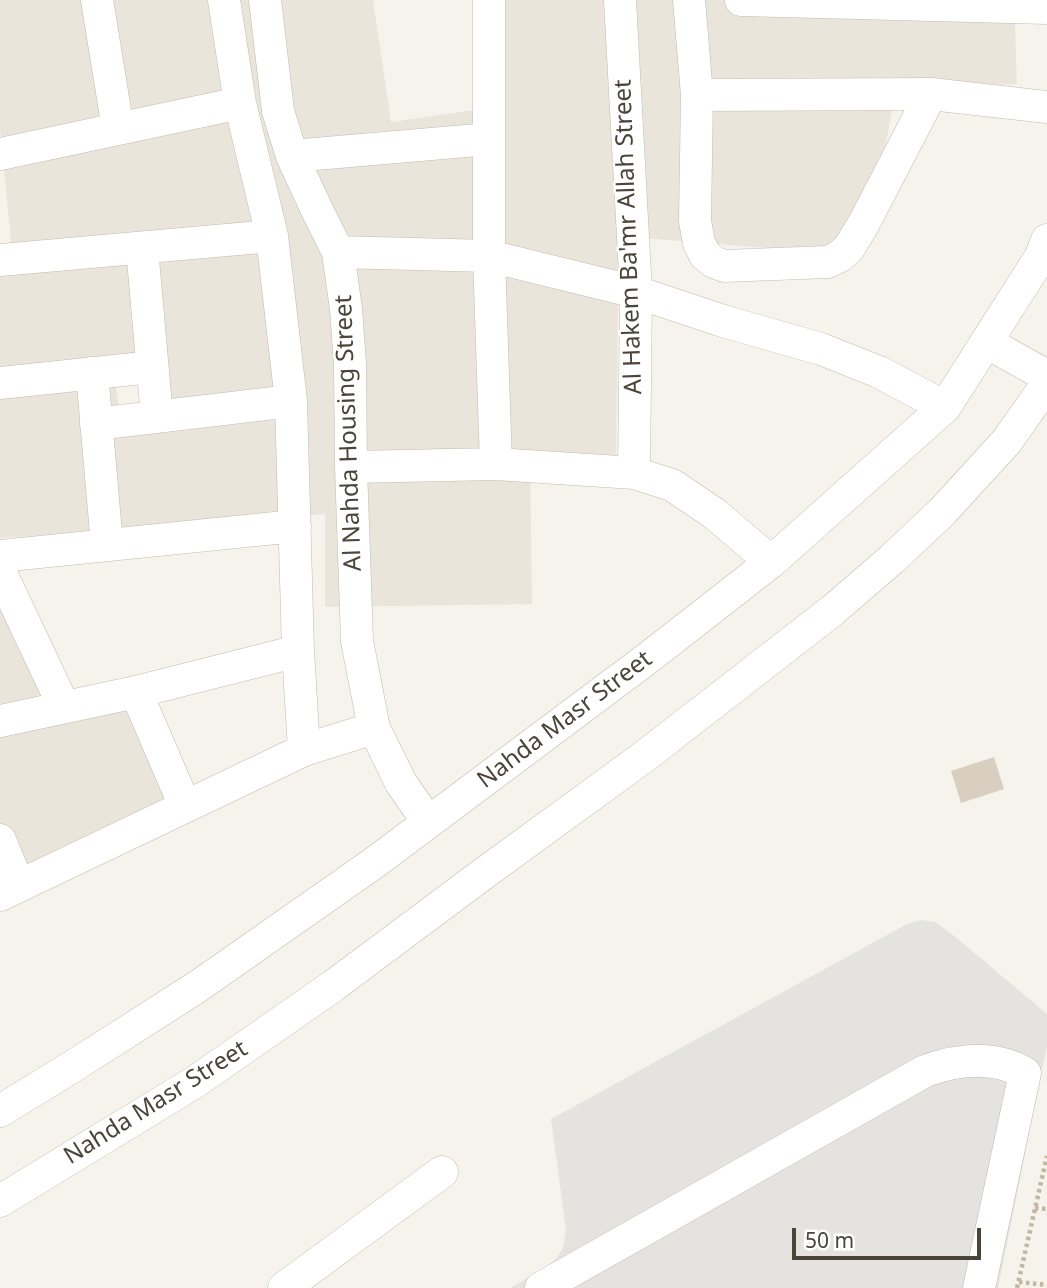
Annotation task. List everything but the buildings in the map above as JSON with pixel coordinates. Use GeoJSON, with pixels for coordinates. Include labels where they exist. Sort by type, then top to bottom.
{"type":"FeatureCollection","features":[{"type":"Feature","properties":{"kind":"street"},"geometry":{"type":"LineString","coordinates":[[97,0],[118,129]]}},
{"type":"Feature","properties":{"kind":"street"},"geometry":{"type":"LineString","coordinates":[[224,0],[240,103],[272,236],[291,401],[298,651],[304,750]]}},
{"type":"Feature","properties":{"kind":"street","name":"Al Nahda Housing Street"},"geometry":{"type":"LineString","coordinates":[[265,0],[278,111],[292,156],[338,252],[350,364],[357,642],[374,728],[401,783],[428,822]]}},
{"type":"Feature","properties":{"kind":"street"},"geometry":{"type":"LineString","coordinates":[[489,0],[489,256],[496,464]]}},
{"type":"Feature","properties":{"kind":"street","name":"Al Hakem Ba'mr Allah Street"},"geometry":{"type":"LineString","coordinates":[[620,0],[636,292],[634,473]]}},
{"type":"Feature","properties":{"kind":"street"},"geometry":{"type":"LineString","coordinates":[[689,0],[697,94],[695,221],[699,243],[705,255],[724,266],[828,262],[840,256],[849,248],[864,223],[931,94]]}},
{"type":"Feature","properties":{"kind":"street"},"geometry":{"type":"LineString","coordinates":[[741,0],[949,3],[1047,8]]}},
{"type":"Feature","properties":{"kind":"street"},"geometry":{"type":"LineString","coordinates":[[697,94],[931,94],[1047,107]]}},
{"type":"Feature","properties":{"kind":"street"},"geometry":{"type":"LineString","coordinates":[[0,154],[240,103]]}},
{"type":"Feature","properties":{"kind":"street"},"geometry":{"type":"LineString","coordinates":[[292,156],[489,139]]}},
{"type":"Feature","properties":{"kind":"street"},"geometry":{"type":"LineString","coordinates":[[0,260],[272,236]]}},
{"type":"Feature","properties":{"kind":"street"},"geometry":{"type":"LineString","coordinates":[[142,248],[157,417]]}},
{"type":"Feature","properties":{"kind":"street"},"geometry":{"type":"LineString","coordinates":[[338,252],[489,256],[636,292],[821,349],[879,372],[945,407]]}},
{"type":"Feature","properties":{"kind":"street","name":"Nahda Masr Street"},"geometry":{"type":"LineString","coordinates":[[0,1111],[197,987],[374,863],[648,658],[771,562],[945,407],[1043,259]]}},
{"type":"Feature","properties":{"kind":"street"},"geometry":{"type":"LineString","coordinates":[[986,342],[1047,376]]}},
{"type":"Feature","properties":{"kind":"street"},"geometry":{"type":"LineString","coordinates":[[0,383],[152,368]]}},
{"type":"Feature","properties":{"kind":"street"},"geometry":{"type":"LineString","coordinates":[[92,373],[107,545]]}},
{"type":"Feature","properties":{"kind":"street","name":"Nahda Masr Street"},"geometry":{"type":"LineString","coordinates":[[0,1201],[195,1082],[333,986],[645,756],[822,618],[892,559],[942,512],[1007,440],[1047,384]]}},
{"type":"Feature","properties":{"kind":"street"},"geometry":{"type":"LineString","coordinates":[[96,424],[291,401]]}},
{"type":"Feature","properties":{"kind":"street"},"geometry":{"type":"LineString","coordinates":[[351,467],[496,464],[634,473],[672,485],[715,514],[771,562]]}},
{"type":"Feature","properties":{"kind":"street"},"geometry":{"type":"LineString","coordinates":[[0,556],[295,526]]}},
{"type":"Feature","properties":{"kind":"street"},"geometry":{"type":"LineString","coordinates":[[0,571],[64,707]]}},
{"type":"Feature","properties":{"kind":"street"},"geometry":{"type":"LineString","coordinates":[[0,721],[136,692],[298,651]]}},
{"type":"Feature","properties":{"kind":"street"},"geometry":{"type":"LineString","coordinates":[[136,692],[185,806]]}},
{"type":"Feature","properties":{"kind":"street"},"geometry":{"type":"LineString","coordinates":[[0,839],[10,891],[304,750],[374,728]]}},
{"type":"Feature","properties":{"kind":"street"},"geometry":{"type":"LineString","coordinates":[[541,1288],[925,1071],[960,1061],[979,1060],[999,1062],[1025,1073],[979,1288]]}},
{"type":"Feature","properties":{"kind":"street"},"geometry":{"type":"LineString","coordinates":[[284,1288],[442,1172]]}},
{"type":"Feature","properties":{"kind":"path"},"geometry":{"type":"LineString","coordinates":[[1047,1156],[1018,1285],[1047,1285]]}},
{"type":"Feature","properties":{"kind":"path"},"geometry":{"type":"LineString","coordinates":[[1035,1208],[1047,1209]]}},
{"type":"Feature","properties":{"kind":"shaded area"},"geometry":{"type":"Polygon","coordinates":[[[0,0],[373,0],[391,122],[481,109],[480,0],[1014,0],[1017,84],[896,87],[880,177],[838,254],[619,236],[616,458],[530,453],[532,604],[325,607],[325,514],[130,532],[0,538],[0,252],[12,251],[0,128],[0,0]],[[165,374],[115,380],[119,409],[168,404],[165,374]]]}},
{"type":"Feature","properties":{"kind":"shaded area"},"geometry":{"type":"Polygon","coordinates":[[[0,605],[45,703],[123,685],[173,803],[0,883],[0,605]]]}},
{"type":"Feature","properties":{"kind":"shaded area"},"geometry":{"type":"Polygon","coordinates":[[[921,920],[935,922],[953,935],[1047,1014],[1047,1045],[998,1288],[510,1288],[543,1269],[556,1259],[563,1248],[566,1230],[551,1119],[907,924],[921,920]]]}}]}
